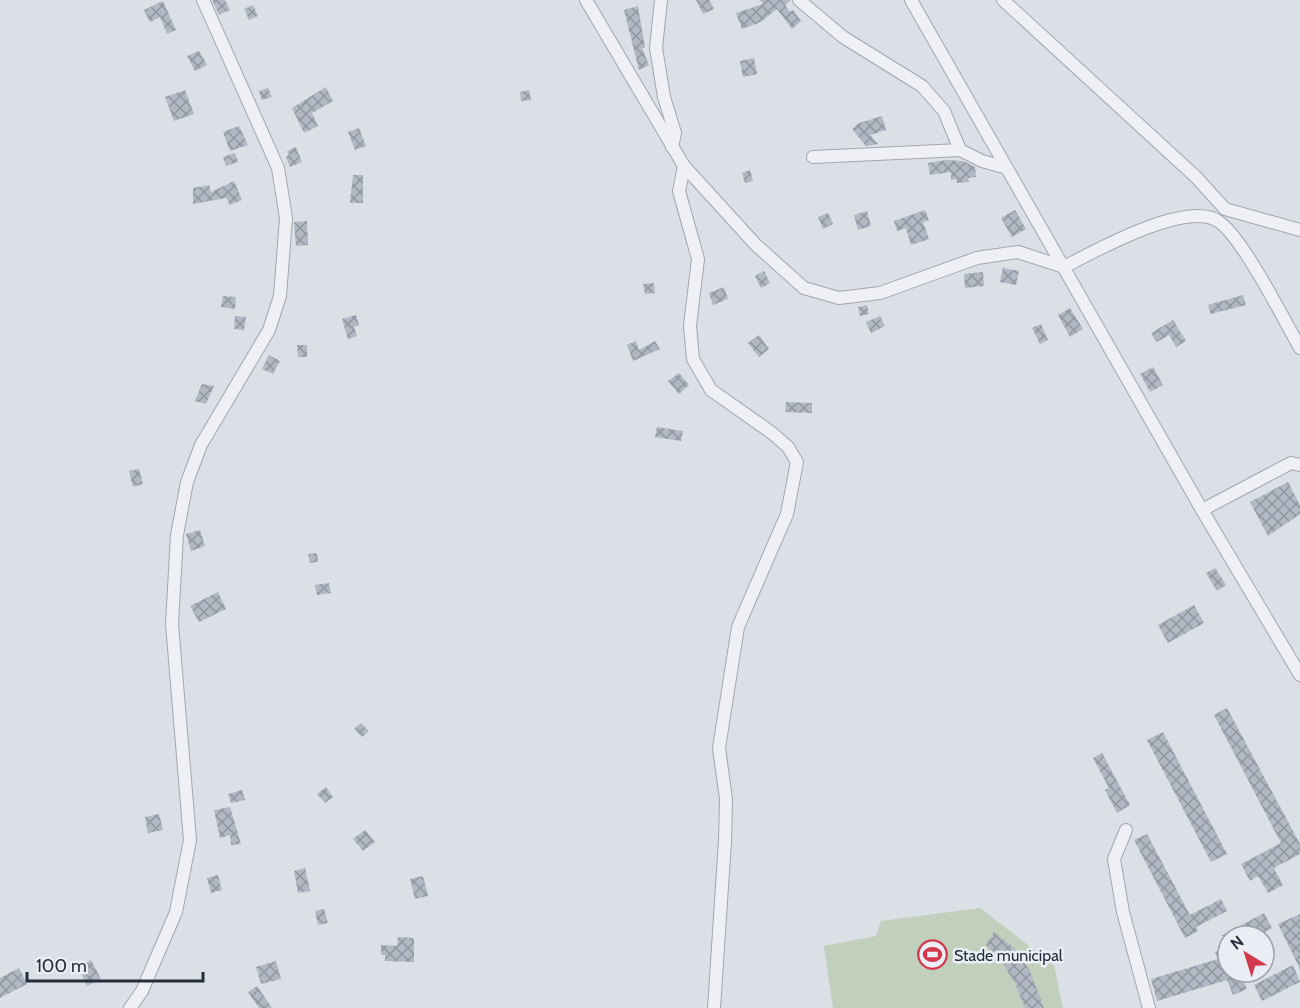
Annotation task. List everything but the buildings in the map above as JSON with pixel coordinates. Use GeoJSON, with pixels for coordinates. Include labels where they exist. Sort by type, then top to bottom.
{"type":"FeatureCollection","features":[{"type":"Feature","properties":{"kind":"street"},"geometry":{"type":"LineString","coordinates":[[130,1008],[142,991],[176,912],[189,840],[172,624],[177,535],[186,482],[201,445],[269,330],[280,296],[286,218],[278,168],[203,0]]}},
{"type":"Feature","properties":{"kind":"street"},"geometry":{"type":"LineString","coordinates":[[586,0],[684,166],[756,245],[804,288],[839,298],[880,293],[966,261],[1018,252],[1064,267],[1107,246],[1186,216],[1221,215],[1300,230]]}},
{"type":"Feature","properties":{"kind":"street"},"geometry":{"type":"LineString","coordinates":[[661,0],[656,48],[664,98],[675,133],[672,147]]}},
{"type":"Feature","properties":{"kind":"street"},"geometry":{"type":"LineString","coordinates":[[799,0],[843,37],[922,86],[944,111],[960,150]]}},
{"type":"Feature","properties":{"kind":"street"},"geometry":{"type":"LineString","coordinates":[[911,0],[1202,510],[1300,675]]}},
{"type":"Feature","properties":{"kind":"street"},"geometry":{"type":"LineString","coordinates":[[1003,0],[1196,177],[1234,235],[1300,348]]}},
{"type":"Feature","properties":{"kind":"street"},"geometry":{"type":"LineString","coordinates":[[813,157],[960,150],[982,161],[1007,168]]}},
{"type":"Feature","properties":{"kind":"street"},"geometry":{"type":"LineString","coordinates":[[684,166],[679,191],[698,259],[690,326],[693,359],[711,390],[772,433],[788,447],[797,462],[787,514],[738,627],[724,715],[719,748],[726,799],[725,841],[714,1008]]}},
{"type":"Feature","properties":{"kind":"street"},"geometry":{"type":"LineString","coordinates":[[1202,510],[1291,463],[1300,465]]}},
{"type":"Feature","properties":{"kind":"street"},"geometry":{"type":"LineString","coordinates":[[1126,830],[1114,859],[1123,912],[1149,1008]]}},
{"type":"Feature","properties":{"kind":"green space","name":"Stade municipal"},"geometry":{"type":"Polygon","coordinates":[[[980,908],[1054,965],[1063,1008],[833,1008],[824,946],[876,936],[881,921],[980,908]]]}},
{"type":"Feature","properties":{"kind":"place","name":"Stade municipal"},"geometry":{"type":"Point","coordinates":[933,955]}}]}
